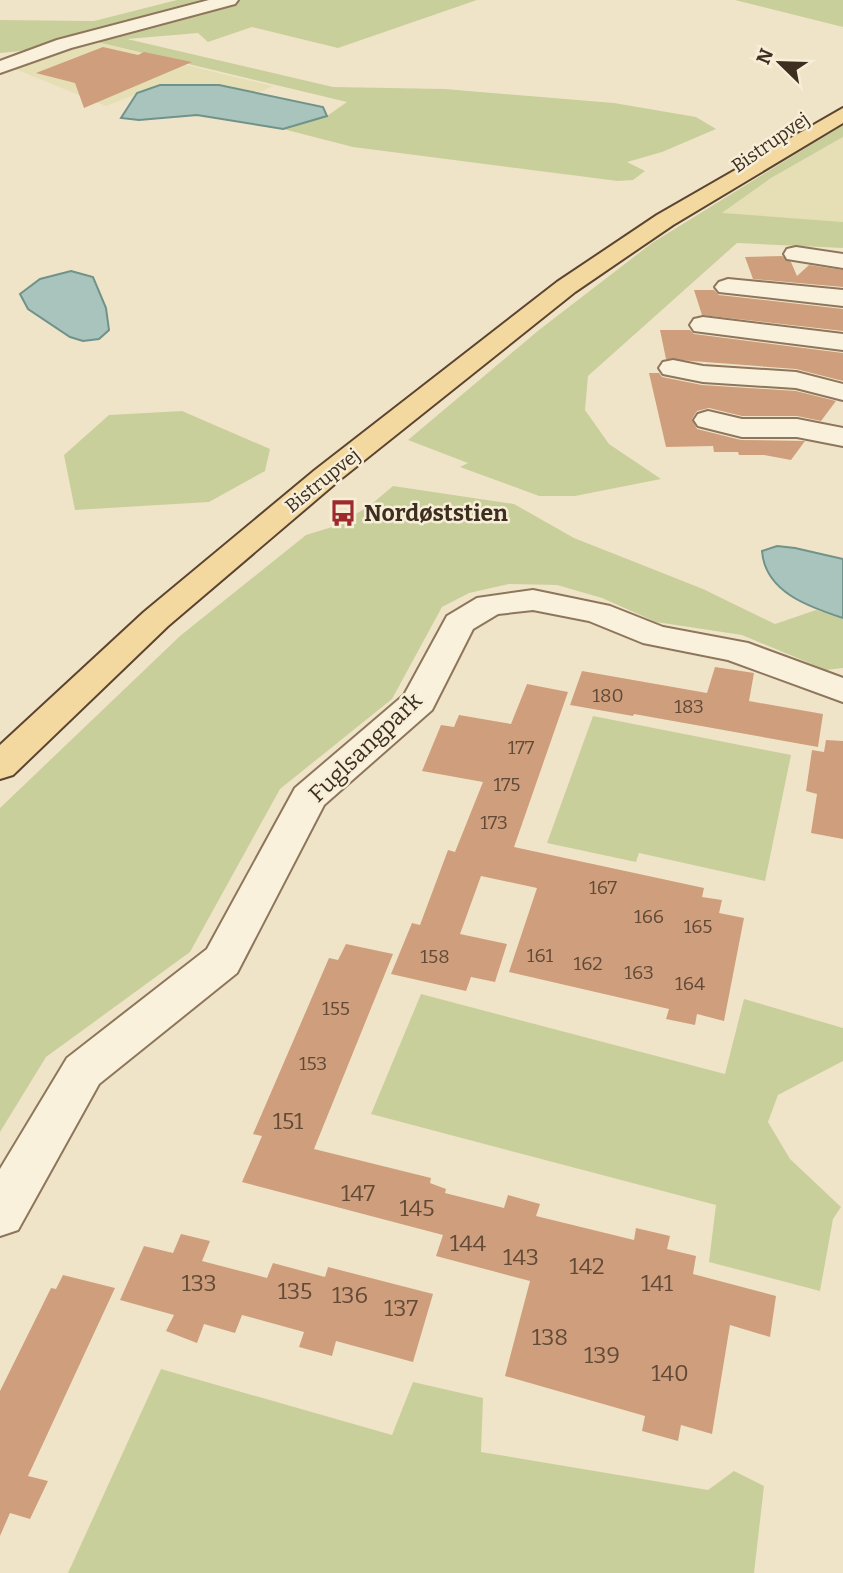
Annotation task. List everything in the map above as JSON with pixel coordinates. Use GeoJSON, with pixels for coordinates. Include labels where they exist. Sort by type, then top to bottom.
{"type":"FeatureCollection","features":[{"type":"Feature","properties":{"kind":"main road","name":"Bistrupvej"},"geometry":{"type":"LineString","coordinates":[[665,220],[746,157],[843,93]]}},
{"type":"Feature","properties":{"kind":"main road","name":"Bistrupvej"},"geometry":{"type":"LineString","coordinates":[[0,766],[156,619],[318,482],[566,287],[665,220],[843,114]]}},
{"type":"Feature","properties":{"kind":"street"},"geometry":{"type":"LineString","coordinates":[[0,67],[55,47],[229,0]]}},
{"type":"Feature","properties":{"kind":"street"},"geometry":{"type":"LineString","coordinates":[[796,254],[843,261]]}},
{"type":"Feature","properties":{"kind":"street"},"geometry":{"type":"LineString","coordinates":[[728,286],[843,298]]}},
{"type":"Feature","properties":{"kind":"street"},"geometry":{"type":"LineString","coordinates":[[703,325],[734,331],[791,332],[843,342]]}},
{"type":"Feature","properties":{"kind":"street"},"geometry":{"type":"LineString","coordinates":[[674,368],[703,374],[796,380],[843,392]]}},
{"type":"Feature","properties":{"kind":"street"},"geometry":{"type":"LineString","coordinates":[[708,420],[742,428],[797,428],[843,437]]}},
{"type":"Feature","properties":{"kind":"street","name":"Fuglsangpark"},"geometry":{"type":"LineString","coordinates":[[0,1214],[83,1071],[222,961],[309,797],[419,702],[459,623],[489,605],[533,600],[598,613],[655,636],[736,651],[843,691]]}},
{"type":"Feature","properties":{"kind":"shaded area"},"geometry":{"type":"Polygon","coordinates":[[[89,40],[273,86],[258,93],[219,85],[160,85],[106,106],[10,67],[89,40]]]}},
{"type":"Feature","properties":{"kind":"shaded area"},"geometry":{"type":"Polygon","coordinates":[[[843,137],[843,222],[721,214],[771,178],[843,137]]]}},
{"type":"Feature","properties":{"kind":"green space"},"geometry":{"type":"Polygon","coordinates":[[[177,0],[212,0],[54,45],[0,53],[0,20],[94,21],[177,0]]]}},
{"type":"Feature","properties":{"kind":"green space"},"geometry":{"type":"Polygon","coordinates":[[[241,0],[477,0],[338,48],[252,27],[208,42],[198,33],[127,39],[333,87],[445,89],[614,103],[696,117],[716,129],[662,152],[627,162],[645,171],[633,180],[618,181],[353,147],[283,129],[327,116],[347,102],[89,40],[241,0]]]}},
{"type":"Feature","properties":{"kind":"green space"},"geometry":{"type":"Polygon","coordinates":[[[735,0],[843,0],[843,27],[735,0]]]}},
{"type":"Feature","properties":{"kind":"green space"},"geometry":{"type":"Polygon","coordinates":[[[843,125],[843,137],[771,178],[722,213],[843,222],[843,248],[737,243],[588,376],[585,410],[609,444],[661,479],[575,496],[539,496],[460,467],[468,463],[408,440],[539,330],[652,243],[843,125]]]}},
{"type":"Feature","properties":{"kind":"green space"},"geometry":{"type":"Polygon","coordinates":[[[182,411],[270,449],[265,471],[209,502],[75,510],[64,455],[109,415],[182,411]]]}},
{"type":"Feature","properties":{"kind":"green space"},"geometry":{"type":"Polygon","coordinates":[[[393,486],[514,504],[574,538],[703,589],[775,624],[816,610],[843,618],[843,668],[826,670],[742,635],[656,622],[602,598],[557,585],[509,584],[469,593],[442,607],[392,699],[280,789],[190,952],[46,1057],[0,1132],[0,808],[180,636],[306,535],[332,527],[368,507],[393,486]]]}},
{"type":"Feature","properties":{"kind":"green space"},"geometry":{"type":"Polygon","coordinates":[[[593,716],[791,755],[765,881],[639,853],[636,862],[547,843],[593,716]]]}},
{"type":"Feature","properties":{"kind":"green space"},"geometry":{"type":"Polygon","coordinates":[[[421,994],[725,1074],[744,999],[843,1028],[843,1061],[778,1095],[768,1122],[790,1159],[841,1207],[833,1219],[820,1291],[709,1262],[716,1205],[371,1114],[421,994]]]}},
{"type":"Feature","properties":{"kind":"green space"},"geometry":{"type":"Polygon","coordinates":[[[161,1369],[392,1435],[413,1382],[483,1398],[481,1452],[708,1490],[734,1471],[764,1486],[754,1573],[68,1573],[161,1369]]]}},
{"type":"Feature","properties":{"kind":"water"},"geometry":{"type":"Polygon","coordinates":[[[160,85],[219,85],[323,107],[327,116],[283,129],[197,115],[139,120],[121,118],[137,93],[160,85]]]}},
{"type":"Feature","properties":{"kind":"water"},"geometry":{"type":"Polygon","coordinates":[[[71,271],[93,277],[106,308],[109,330],[99,339],[83,341],[70,337],[28,309],[20,294],[40,279],[71,271]]]}},
{"type":"Feature","properties":{"kind":"water"},"geometry":{"type":"Polygon","coordinates":[[[777,546],[843,559],[843,618],[803,603],[780,587],[765,565],[762,551],[777,546]]]}},
{"type":"Feature","properties":{"kind":"building"},"geometry":{"type":"Polygon","coordinates":[[[103,47],[192,62],[84,108],[75,83],[36,73],[103,47]]]}},
{"type":"Feature","properties":{"kind":"building"},"geometry":{"type":"Polygon","coordinates":[[[782,256],[791,262],[797,276],[809,265],[843,270],[843,287],[753,279],[745,257],[782,256]]]}},
{"type":"Feature","properties":{"kind":"building"},"geometry":{"type":"Polygon","coordinates":[[[694,290],[714,290],[719,295],[843,309],[843,331],[702,315],[694,290]]]}},
{"type":"Feature","properties":{"kind":"building"},"geometry":{"type":"Polygon","coordinates":[[[660,330],[690,330],[694,334],[843,353],[843,381],[796,369],[666,359],[660,330]]]}},
{"type":"Feature","properties":{"kind":"building"},"geometry":{"type":"Polygon","coordinates":[[[649,373],[659,373],[662,377],[702,385],[796,391],[836,401],[821,421],[797,416],[742,416],[709,408],[697,411],[692,419],[697,429],[741,440],[805,441],[791,460],[764,455],[739,455],[738,452],[714,452],[713,446],[666,447],[649,373]]]}},
{"type":"Feature","properties":{"kind":"building"},"geometry":{"type":"Polygon","coordinates":[[[715,667],[754,673],[749,701],[823,714],[818,747],[570,705],[582,671],[707,693],[715,667]]]}},
{"type":"Feature","properties":{"kind":"building"},"geometry":{"type":"Polygon","coordinates":[[[527,684],[568,692],[514,847],[704,888],[702,897],[722,900],[719,913],[744,918],[724,1021],[697,1014],[695,1025],[666,1019],[669,1009],[509,972],[537,888],[481,876],[460,934],[507,944],[495,982],[471,977],[466,991],[391,974],[412,923],[420,925],[448,850],[455,852],[483,782],[422,771],[441,725],[454,727],[459,715],[511,724],[527,684]]]}},
{"type":"Feature","properties":{"kind":"building"},"geometry":{"type":"Polygon","coordinates":[[[826,740],[843,741],[843,839],[811,833],[817,794],[806,791],[812,750],[824,752],[826,740]]]}},
{"type":"Feature","properties":{"kind":"building"},"geometry":{"type":"Polygon","coordinates":[[[346,944],[393,954],[314,1149],[431,1178],[430,1183],[446,1189],[445,1193],[504,1208],[508,1195],[540,1204],[536,1216],[634,1240],[636,1228],[670,1236],[667,1249],[696,1256],[693,1274],[776,1296],[770,1337],[730,1325],[712,1434],[681,1425],[678,1441],[642,1431],[645,1416],[505,1376],[530,1281],[436,1256],[443,1235],[242,1182],[262,1136],[253,1134],[329,958],[338,960],[346,944]]]}},
{"type":"Feature","properties":{"kind":"building"},"geometry":{"type":"Polygon","coordinates":[[[181,1234],[210,1241],[202,1261],[267,1278],[273,1263],[325,1277],[328,1267],[433,1294],[413,1362],[336,1341],[332,1356],[299,1347],[304,1332],[242,1315],[235,1333],[204,1324],[197,1343],[166,1331],[174,1315],[120,1300],[144,1246],[173,1253],[181,1234]]]}},
{"type":"Feature","properties":{"kind":"building"},"geometry":{"type":"Polygon","coordinates":[[[63,1275],[115,1288],[28,1476],[48,1481],[30,1519],[10,1513],[0,1536],[0,1391],[51,1288],[56,1289],[63,1275]]]}},
{"type":"Feature","properties":{"kind":"place","name":"Nordøststien"},"geometry":{"type":"Point","coordinates":[343,513]}}]}
